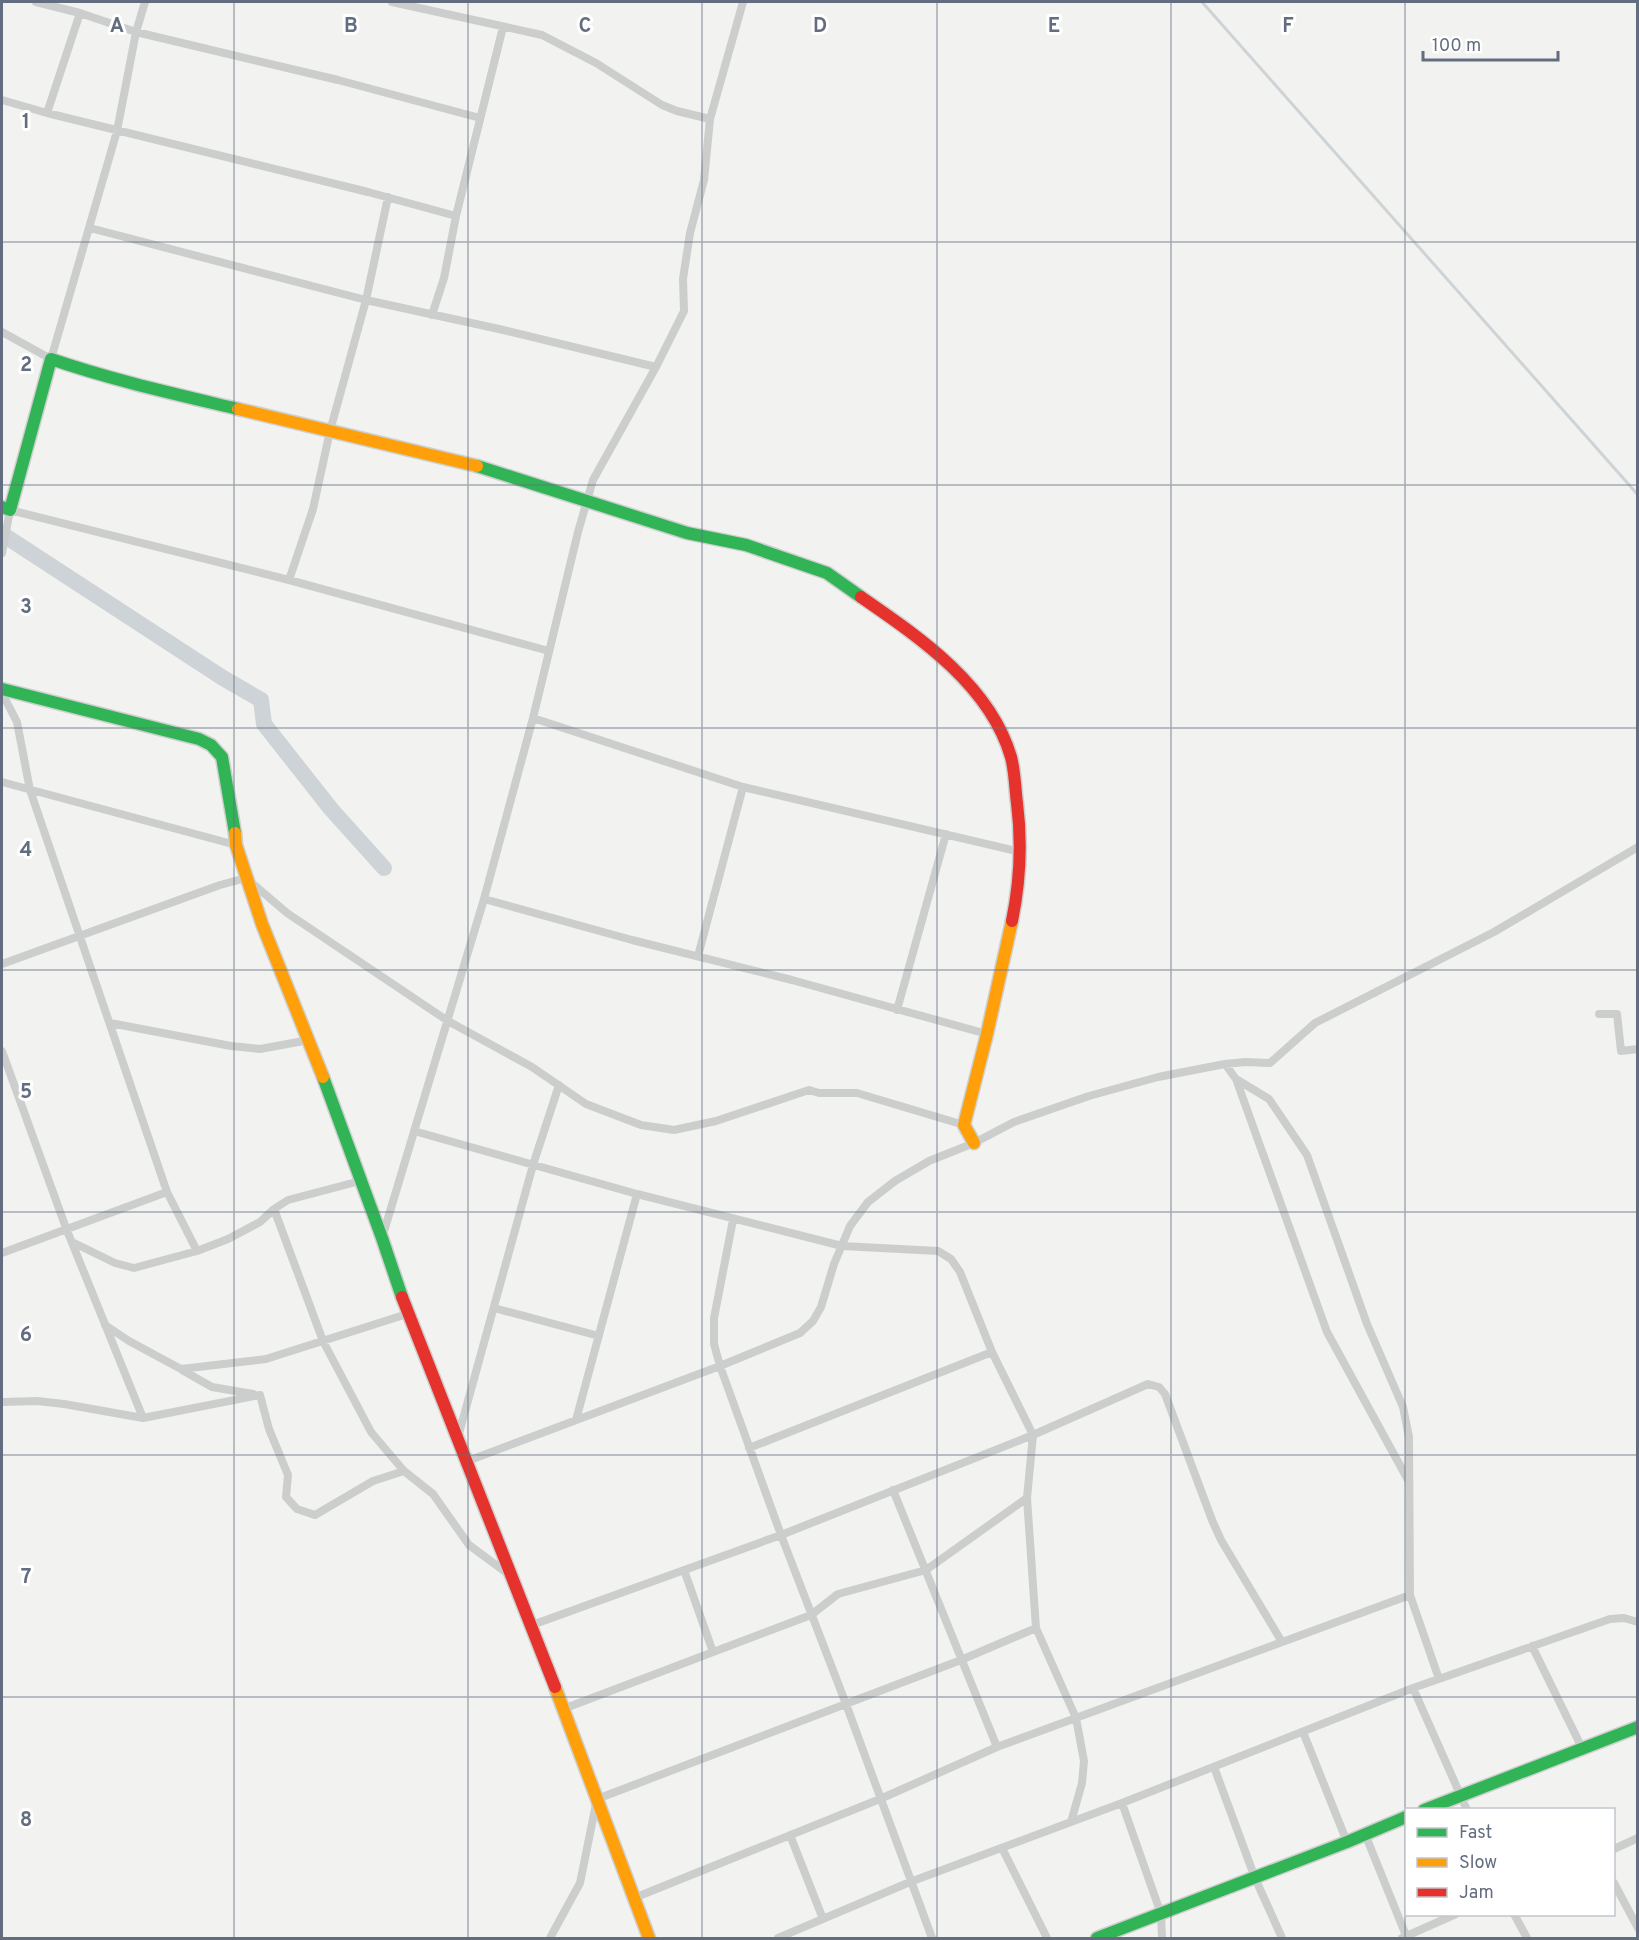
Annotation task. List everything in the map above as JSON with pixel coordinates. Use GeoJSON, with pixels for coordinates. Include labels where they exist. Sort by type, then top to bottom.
{"type":"FeatureCollection","features":[{"type":"Feature","properties":{"kind":"street"},"geometry":{"type":"LineString","coordinates":[[36,2],[80,13],[136,32],[338,80],[480,118]]}},
{"type":"Feature","properties":{"kind":"street"},"geometry":{"type":"LineString","coordinates":[[2,553],[6,508],[117,131],[136,32],[145,2]]}},
{"type":"Feature","properties":{"kind":"street"},"geometry":{"type":"LineString","coordinates":[[392,2],[542,35],[596,63],[662,105],[676,111],[710,119]]}},
{"type":"Feature","properties":{"kind":"street"},"geometry":{"type":"LineString","coordinates":[[438,12],[441,2]]}},
{"type":"Feature","properties":{"kind":"street"},"geometry":{"type":"LineString","coordinates":[[382,1238],[484,898],[533,718],[586,501],[593,480],[656,367],[684,311],[683,279],[690,233],[704,180],[710,119],[743,2]]}},
{"type":"Feature","properties":{"kind":"street"},"geometry":{"type":"LineString","coordinates":[[47,113],[80,13]]}},
{"type":"Feature","properties":{"kind":"street"},"geometry":{"type":"LineString","coordinates":[[432,315],[444,278],[456,216],[503,27]]}},
{"type":"Feature","properties":{"kind":"street"},"geometry":{"type":"LineString","coordinates":[[2,100],[456,216]]}},
{"type":"Feature","properties":{"kind":"street"},"geometry":{"type":"LineString","coordinates":[[289,580],[313,509],[330,431],[366,300],[388,197]]}},
{"type":"Feature","properties":{"kind":"street"},"geometry":{"type":"LineString","coordinates":[[90,228],[366,300],[656,367]]}},
{"type":"Feature","properties":{"kind":"street"},"geometry":{"type":"LineString","coordinates":[[2,332],[51,359],[77,368],[165,392],[467,463],[687,533],[746,546],[827,573],[897,622],[956,671],[980,698],[998,726],[1011,758],[1021,832],[1016,900],[987,1034],[964,1125],[974,1143]]}},
{"type":"Feature","properties":{"kind":"street"},"geometry":{"type":"LineString","coordinates":[[6,508],[289,580],[549,651]]}},
{"type":"Feature","properties":{"kind":"street"},"geometry":{"type":"LineString","coordinates":[[2,691],[17,722],[30,790],[167,1192],[197,1251]]}},
{"type":"Feature","properties":{"kind":"street"},"geometry":{"type":"LineString","coordinates":[[2,691],[199,739],[211,745],[222,757],[234,820],[236,845],[262,924],[309,1040],[382,1238],[407,1314],[532,1625],[649,1938]]}},
{"type":"Feature","properties":{"kind":"street"},"geometry":{"type":"LineString","coordinates":[[533,718],[743,787],[1021,852]]}},
{"type":"Feature","properties":{"kind":"street"},"geometry":{"type":"LineString","coordinates":[[2,782],[236,845]]}},
{"type":"Feature","properties":{"kind":"street"},"geometry":{"type":"LineString","coordinates":[[698,956],[743,787]]}},
{"type":"Feature","properties":{"kind":"street"},"geometry":{"type":"LineString","coordinates":[[897,1010],[946,834]]}},
{"type":"Feature","properties":{"kind":"street"},"geometry":{"type":"LineString","coordinates":[[465,1462],[720,1366],[800,1333],[813,1321],[821,1307],[834,1264],[850,1226],[868,1202],[895,1181],[929,1161],[974,1143],[1014,1122],[1089,1096],[1158,1077],[1225,1064],[1270,1063],[1315,1023],[1494,932],[1638,848]]}},
{"type":"Feature","properties":{"kind":"street"},"geometry":{"type":"LineString","coordinates":[[1628,853],[1638,855]]}},
{"type":"Feature","properties":{"kind":"street"},"geometry":{"type":"LineString","coordinates":[[2,964],[220,885],[246,878]]}},
{"type":"Feature","properties":{"kind":"street"},"geometry":{"type":"LineString","coordinates":[[246,878],[287,913],[448,1021],[532,1067],[585,1104],[641,1125],[674,1130],[716,1121],[809,1090],[819,1093],[857,1093],[964,1125]]}},
{"type":"Feature","properties":{"kind":"street"},"geometry":{"type":"LineString","coordinates":[[484,898],[632,940],[792,980],[987,1034]]}},
{"type":"Feature","properties":{"kind":"street"},"geometry":{"type":"LineString","coordinates":[[1599,1014],[1617,1014],[1621,1051],[1638,1049]]}},
{"type":"Feature","properties":{"kind":"street"},"geometry":{"type":"LineString","coordinates":[[110,1023],[231,1046],[260,1048],[309,1040]]}},
{"type":"Feature","properties":{"kind":"street"},"geometry":{"type":"LineString","coordinates":[[2,1050],[66,1228],[144,1418]]}},
{"type":"Feature","properties":{"kind":"street"},"geometry":{"type":"LineString","coordinates":[[1225,1064],[1236,1079],[1326,1332],[1409,1482]]}},
{"type":"Feature","properties":{"kind":"street"},"geometry":{"type":"LineString","coordinates":[[1236,1079],[1269,1099],[1307,1155],[1367,1324],[1403,1407],[1409,1437],[1410,1595],[1439,1679]]}},
{"type":"Feature","properties":{"kind":"street"},"geometry":{"type":"LineString","coordinates":[[458,1437],[533,1165],[559,1085]]}},
{"type":"Feature","properties":{"kind":"street"},"geometry":{"type":"LineString","coordinates":[[414,1131],[733,1220],[842,1246],[938,1251],[951,1258],[960,1272],[992,1352],[1033,1435],[1027,1498],[1036,1628],[1076,1718],[1082,1747],[1084,1774],[1071,1822]]}},
{"type":"Feature","properties":{"kind":"street"},"geometry":{"type":"LineString","coordinates":[[72,1242],[115,1263],[134,1268],[197,1251],[228,1239],[260,1222],[288,1200],[360,1181]]}},
{"type":"Feature","properties":{"kind":"street"},"geometry":{"type":"LineString","coordinates":[[2,1253],[167,1192]]}},
{"type":"Feature","properties":{"kind":"street"},"geometry":{"type":"LineString","coordinates":[[576,1420],[637,1194]]}},
{"type":"Feature","properties":{"kind":"street"},"geometry":{"type":"LineString","coordinates":[[274,1209],[323,1341],[371,1432],[404,1471],[433,1494],[469,1545],[511,1576]]}},
{"type":"Feature","properties":{"kind":"street"},"geometry":{"type":"LineString","coordinates":[[733,1220],[714,1318],[714,1344],[720,1366],[932,1938]]}},
{"type":"Feature","properties":{"kind":"street"},"geometry":{"type":"LineString","coordinates":[[494,1308],[599,1336]]}},
{"type":"Feature","properties":{"kind":"street"},"geometry":{"type":"LineString","coordinates":[[181,1369],[266,1359],[407,1314]]}},
{"type":"Feature","properties":{"kind":"street"},"geometry":{"type":"LineString","coordinates":[[105,1324],[153,1355],[212,1387],[260,1395]]}},
{"type":"Feature","properties":{"kind":"street"},"geometry":{"type":"LineString","coordinates":[[750,1448],[992,1352]]}},
{"type":"Feature","properties":{"kind":"street"},"geometry":{"type":"LineString","coordinates":[[532,1625],[781,1535],[1033,1435],[1148,1384],[1159,1387],[1165,1394],[1221,1540],[1282,1642]]}},
{"type":"Feature","properties":{"kind":"street"},"geometry":{"type":"LineString","coordinates":[[260,1395],[269,1429],[288,1475],[286,1497],[297,1509],[315,1515],[373,1480],[404,1471]]}},
{"type":"Feature","properties":{"kind":"street"},"geometry":{"type":"LineString","coordinates":[[2,1402],[37,1401],[64,1404],[144,1418],[260,1395]]}},
{"type":"Feature","properties":{"kind":"street"},"geometry":{"type":"LineString","coordinates":[[893,1490],[997,1747]]}},
{"type":"Feature","properties":{"kind":"street"},"geometry":{"type":"LineString","coordinates":[[563,1709],[811,1616],[838,1594],[926,1570],[1027,1498]]}},
{"type":"Feature","properties":{"kind":"street"},"geometry":{"type":"LineString","coordinates":[[684,1570],[713,1652]]}},
{"type":"Feature","properties":{"kind":"street"},"geometry":{"type":"LineString","coordinates":[[634,1898],[880,1798],[997,1747],[1410,1595]]}},
{"type":"Feature","properties":{"kind":"street"},"geometry":{"type":"LineString","coordinates":[[778,1938],[910,1882],[1122,1803],[1413,1688],[1610,1619],[1624,1618],[1638,1622]]}},
{"type":"Feature","properties":{"kind":"street"},"geometry":{"type":"LineString","coordinates":[[597,1799],[961,1660],[1036,1628]]}},
{"type":"Feature","properties":{"kind":"street"},"geometry":{"type":"LineString","coordinates":[[1532,1646],[1582,1748]]}},
{"type":"Feature","properties":{"kind":"street"},"geometry":{"type":"LineString","coordinates":[[1413,1688],[1467,1808]]}},
{"type":"Feature","properties":{"kind":"street"},"geometry":{"type":"LineString","coordinates":[[1426,1808],[1638,1727]]}},
{"type":"Feature","properties":{"kind":"street"},"geometry":{"type":"LineString","coordinates":[[1303,1732],[1347,1842]]}},
{"type":"Feature","properties":{"kind":"street"},"geometry":{"type":"LineString","coordinates":[[1214,1767],[1255,1878],[1282,1938]]}},
{"type":"Feature","properties":{"kind":"street"},"geometry":{"type":"LineString","coordinates":[[550,1938],[580,1883],[597,1799]]}},
{"type":"Feature","properties":{"kind":"street"},"geometry":{"type":"LineString","coordinates":[[1122,1803],[1161,1914],[1162,1938]]}},
{"type":"Feature","properties":{"kind":"street"},"geometry":{"type":"LineString","coordinates":[[1097,1938],[1405,1818]]}},
{"type":"Feature","properties":{"kind":"street"},"geometry":{"type":"LineString","coordinates":[[1365,1834],[1405,1938],[1452,1916]]}},
{"type":"Feature","properties":{"kind":"street"},"geometry":{"type":"LineString","coordinates":[[790,1835],[823,1919]]}},
{"type":"Feature","properties":{"kind":"street"},"geometry":{"type":"LineString","coordinates":[[1615,1849],[1638,1838]]}},
{"type":"Feature","properties":{"kind":"street"},"geometry":{"type":"LineString","coordinates":[[1002,1848],[1047,1938]]}},
{"type":"Feature","properties":{"kind":"street"},"geometry":{"type":"LineString","coordinates":[[1615,1885],[1638,1928]]}},
{"type":"Feature","properties":{"kind":"street"},"geometry":{"type":"LineString","coordinates":[[1515,1916],[1527,1938]]}},
{"type":"Feature","properties":{"kind":"waterway"},"geometry":{"type":"LineString","coordinates":[[1202,2],[1638,495]]}},
{"type":"Feature","properties":{"kind":"waterway"},"geometry":{"type":"LineString","coordinates":[[2,534],[223,678],[261,700],[264,724],[331,809],[384,868]]}},
{"type":"Feature","properties":{"kind":"traffic: fast"},"geometry":{"type":"LineString","coordinates":[[2,507],[10,510],[51,359],[120,380],[238,409]]}},
{"type":"Feature","properties":{"kind":"traffic: fast"},"geometry":{"type":"LineString","coordinates":[[477,466],[687,533],[746,545],[827,573],[861,597]]}},
{"type":"Feature","properties":{"kind":"traffic: fast"},"geometry":{"type":"LineString","coordinates":[[2,689],[199,739],[211,745],[222,757],[235,833]]}},
{"type":"Feature","properties":{"kind":"traffic: fast"},"geometry":{"type":"LineString","coordinates":[[323,1077],[402,1297]]}},
{"type":"Feature","properties":{"kind":"traffic: fast"},"geometry":{"type":"LineString","coordinates":[[1429,1808],[1638,1727]]}},
{"type":"Feature","properties":{"kind":"traffic: fast"},"geometry":{"type":"LineString","coordinates":[[1097,1938],[1405,1817]]}},
{"type":"Feature","properties":{"kind":"traffic: slow"},"geometry":{"type":"LineString","coordinates":[[238,409],[477,466]]}},
{"type":"Feature","properties":{"kind":"traffic: slow"},"geometry":{"type":"LineString","coordinates":[[235,833],[236,845],[262,924],[323,1077]]}},
{"type":"Feature","properties":{"kind":"traffic: slow"},"geometry":{"type":"LineString","coordinates":[[974,1143],[964,1125],[1012,921]]}},
{"type":"Feature","properties":{"kind":"traffic: slow"},"geometry":{"type":"LineString","coordinates":[[555,1687],[649,1938]]}},
{"type":"Feature","properties":{"kind":"traffic: jam"},"geometry":{"type":"LineString","coordinates":[[861,597],[906,629],[950,665],[970,685],[987,707],[1001,731],[1011,757],[1015,780],[1020,847],[1017,892],[1012,921]]}},
{"type":"Feature","properties":{"kind":"traffic: jam"},"geometry":{"type":"LineString","coordinates":[[402,1297],[555,1687]]}}]}
